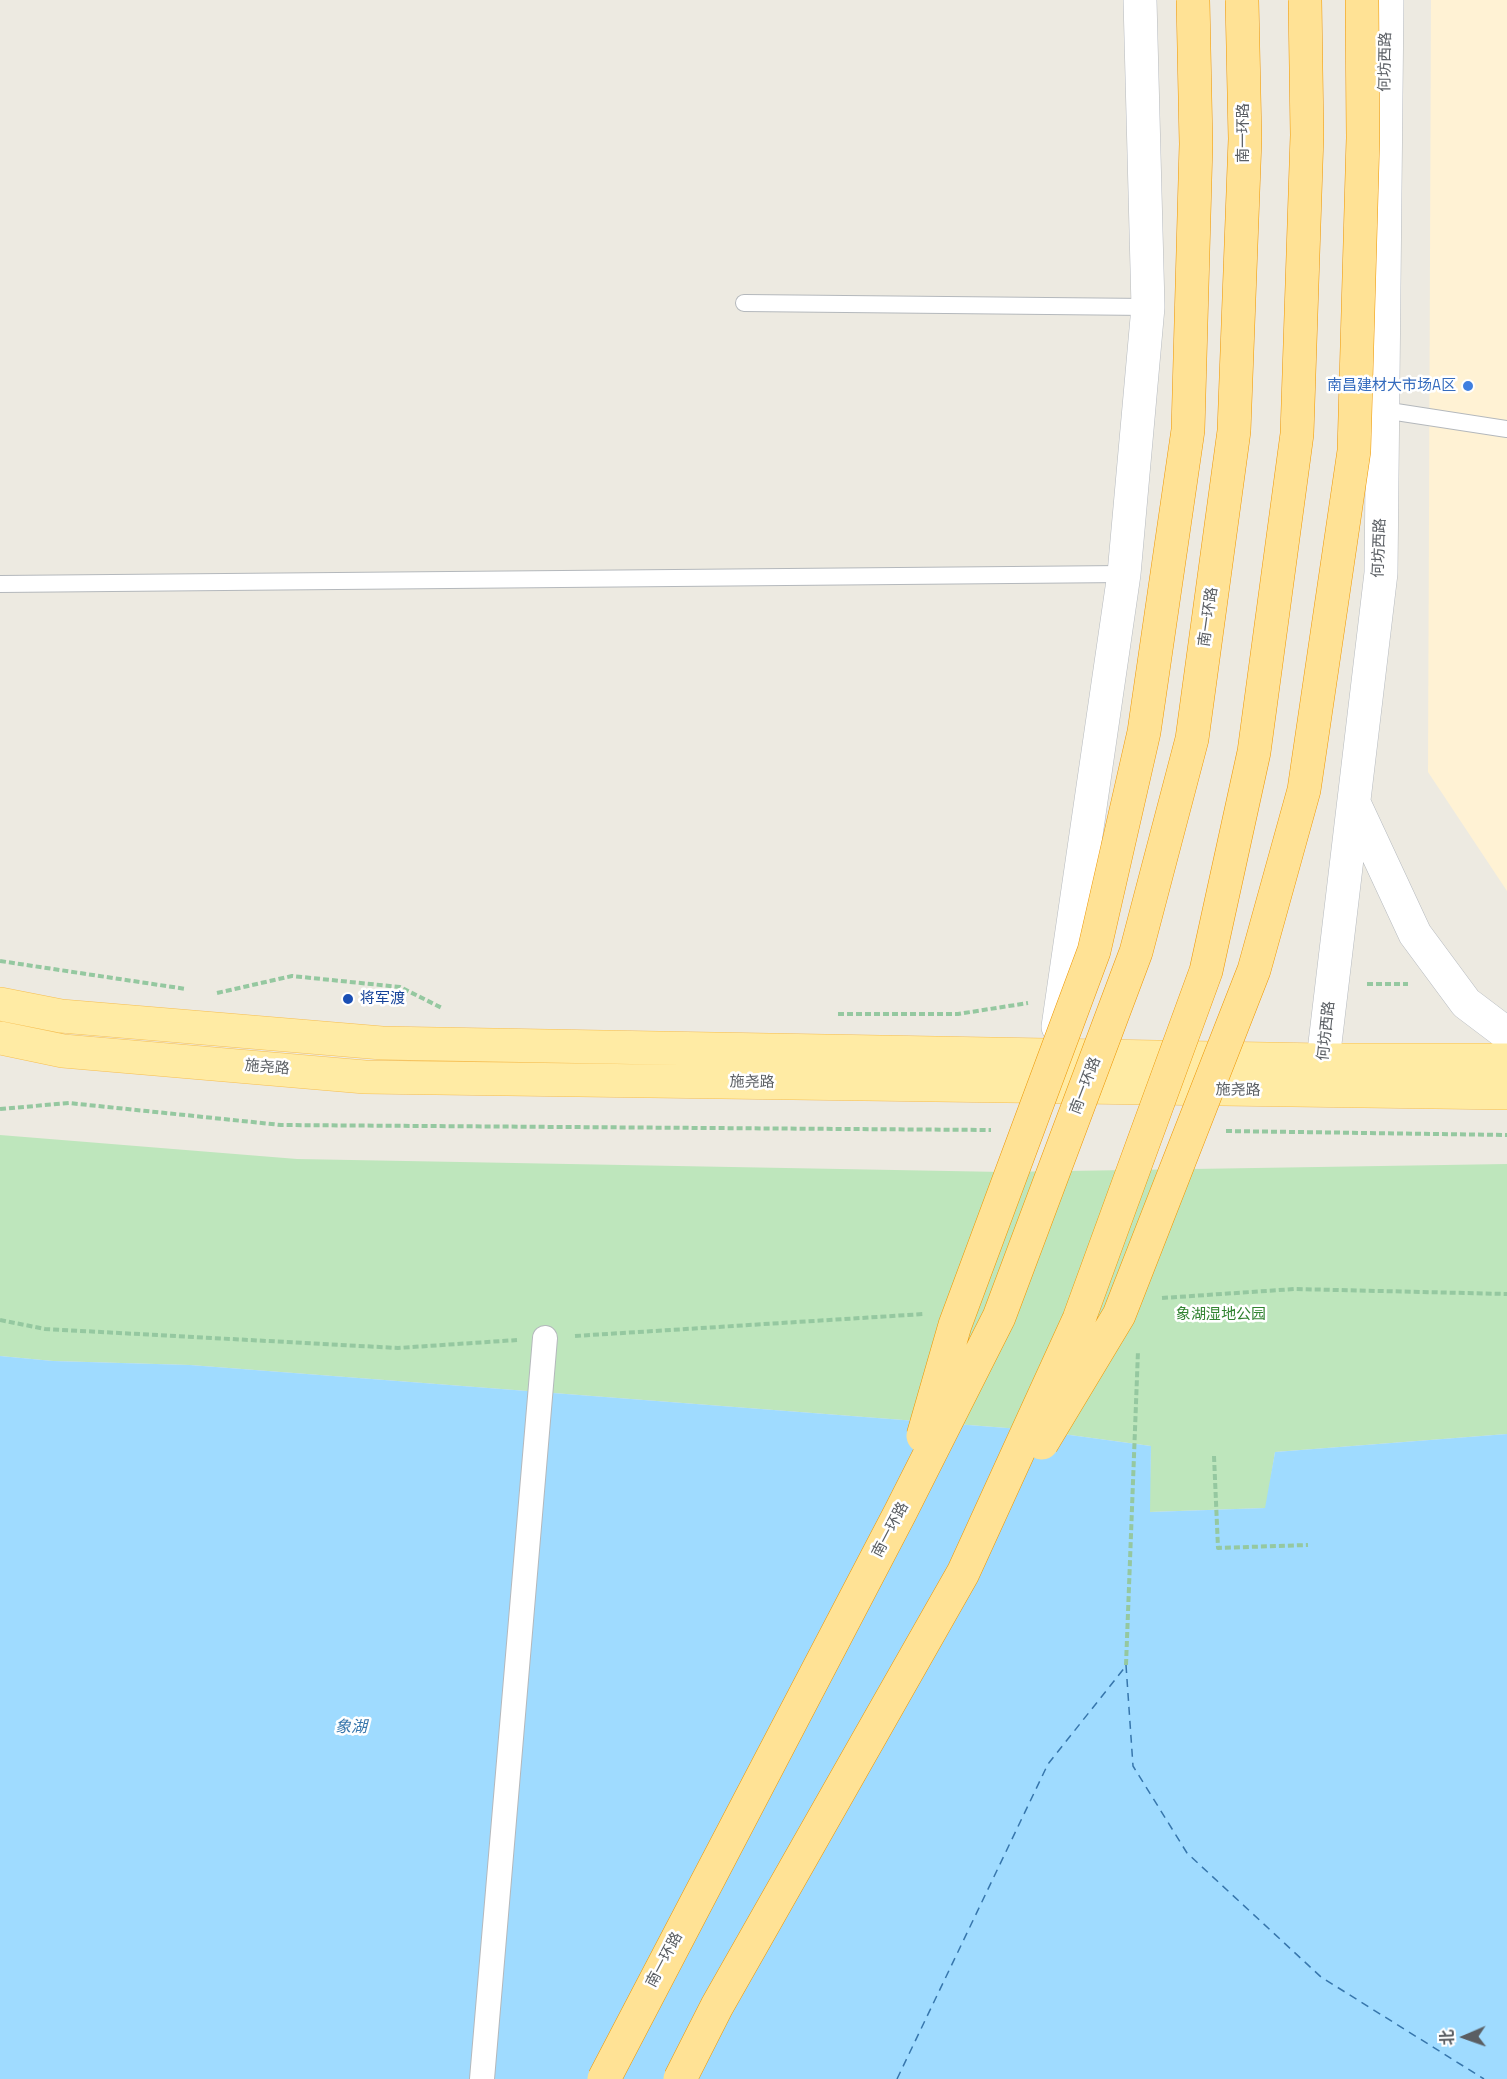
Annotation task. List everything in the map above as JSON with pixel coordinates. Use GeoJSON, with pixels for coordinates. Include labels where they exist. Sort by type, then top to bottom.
{"type":"FeatureCollection","features":[{"type":"Feature","properties":{"kind":"highway"},"geometry":{"type":"LineString","coordinates":[[900,1513],[955,1325],[1094,951],[1144,732],[1188,430],[1196,144],[1193,0]]}},
{"type":"Feature","properties":{"kind":"highway","name":"南一环路"},"geometry":{"type":"LineString","coordinates":[[604,2079],[900,1513],[1003,1306],[1136,952],[1192,739],[1234,431],[1245,139],[1242,0]]}},
{"type":"Feature","properties":{"kind":"highway"},"geometry":{"type":"LineString","coordinates":[[963,1573],[1079,1319],[1206,970],[1254,752],[1297,434],[1306,135],[1305,0]]}},
{"type":"Feature","properties":{"kind":"highway"},"geometry":{"type":"LineString","coordinates":[[680,2079],[717,2006],[963,1573],[1119,1315],[1254,970],[1304,790],[1354,451],[1363,138],[1362,0]]}},
{"type":"Feature","properties":{"kind":"main road"},"geometry":{"type":"LineString","coordinates":[[1049,1088],[1124,574],[1148,307],[1140,0]]}},
{"type":"Feature","properties":{"kind":"main road","name":"何坊西路"},"geometry":{"type":"LineString","coordinates":[[1323,1093],[1323,1060],[1381,573],[1387,0]]}},
{"type":"Feature","properties":{"kind":"main road"},"geometry":{"type":"LineString","coordinates":[[1354,803],[1415,934],[1466,1002],[1507,1034]]}},
{"type":"Feature","properties":{"kind":"main road"},"geometry":{"type":"LineString","coordinates":[[0,1004],[61,1016],[382,1043],[1323,1060],[1507,1060]]}},
{"type":"Feature","properties":{"kind":"main road","name":"施尧路"},"geometry":{"type":"LineString","coordinates":[[0,1038],[63,1051],[365,1077],[1323,1093],[1507,1093]]}},
{"type":"Feature","properties":{"kind":"street"},"geometry":{"type":"LineString","coordinates":[[482,2079],[545,1338]]}},
{"type":"Feature","properties":{"kind":"lane"},"geometry":{"type":"LineString","coordinates":[[744,303],[1148,307]]}},
{"type":"Feature","properties":{"kind":"lane"},"geometry":{"type":"LineString","coordinates":[[1383,410],[1507,429]]}},
{"type":"Feature","properties":{"kind":"lane"},"geometry":{"type":"LineString","coordinates":[[0,584],[1124,574]]}},
{"type":"Feature","properties":{"kind":"path"},"geometry":{"type":"LineString","coordinates":[[0,962],[193,990]]}},
{"type":"Feature","properties":{"kind":"path"},"geometry":{"type":"LineString","coordinates":[[216,993],[292,976],[399,987],[446,1010]]}},
{"type":"Feature","properties":{"kind":"path"},"geometry":{"type":"LineString","coordinates":[[1332,984],[1409,984],[1446,976]]}},
{"type":"Feature","properties":{"kind":"path"},"geometry":{"type":"LineString","coordinates":[[827,1014],[958,1014],[1062,998]]}},
{"type":"Feature","properties":{"kind":"path"},"geometry":{"type":"LineString","coordinates":[[0,1109],[69,1102],[280,1125],[993,1130]]}},
{"type":"Feature","properties":{"kind":"path"},"geometry":{"type":"LineString","coordinates":[[1218,1131],[1507,1135]]}},
{"type":"Feature","properties":{"kind":"path"},"geometry":{"type":"LineString","coordinates":[[1152,1299],[1295,1289],[1507,1294]]}},
{"type":"Feature","properties":{"kind":"path"},"geometry":{"type":"LineString","coordinates":[[0,1320],[45,1329],[398,1348],[934,1313]]}},
{"type":"Feature","properties":{"kind":"path"},"geometry":{"type":"LineString","coordinates":[[1126,1665],[1138,1346]]}},
{"type":"Feature","properties":{"kind":"path"},"geometry":{"type":"LineString","coordinates":[[1214,1456],[1218,1548],[1308,1545]]}},
{"type":"Feature","properties":{"kind":"shaded area","name":"南昌建材大市场A区"},"geometry":{"type":"Polygon","coordinates":[[[1431,0],[1507,0],[1507,891],[1428,772],[1431,0]]]}},
{"type":"Feature","properties":{"kind":"green space","name":"象湖湿地公园"},"geometry":{"type":"Polygon","coordinates":[[[0,1135],[297,1159],[1003,1172],[1507,1164],[1507,1434],[1275,1452],[1266,1508],[1149,1512],[1151,1446],[1033,1430],[190,1365],[53,1361],[0,1356],[0,1135]]]}},
{"type":"Feature","properties":{"kind":"water","name":"象湖"},"geometry":{"type":"Polygon","coordinates":[[[0,1356],[53,1361],[190,1365],[1033,1430],[1151,1446],[1150,1512],[1265,1508],[1275,1452],[1507,1434],[1507,2079],[0,2079],[0,1356]]]}},
{"type":"Feature","properties":{"kind":"ferry route"},"geometry":{"type":"LineString","coordinates":[[1126,1665],[1133,1766],[1187,1853],[1321,1977],[1484,2079]]}},
{"type":"Feature","properties":{"kind":"ferry route"},"geometry":{"type":"LineString","coordinates":[[897,2079],[1048,1764],[1126,1666]]}},
{"type":"Feature","properties":{"kind":"place","name":"南昌建材大市场A区"},"geometry":{"type":"Point","coordinates":[1468,386]}},
{"type":"Feature","properties":{"kind":"place","name":"将军渡"},"geometry":{"type":"Point","coordinates":[348,999]}}]}
